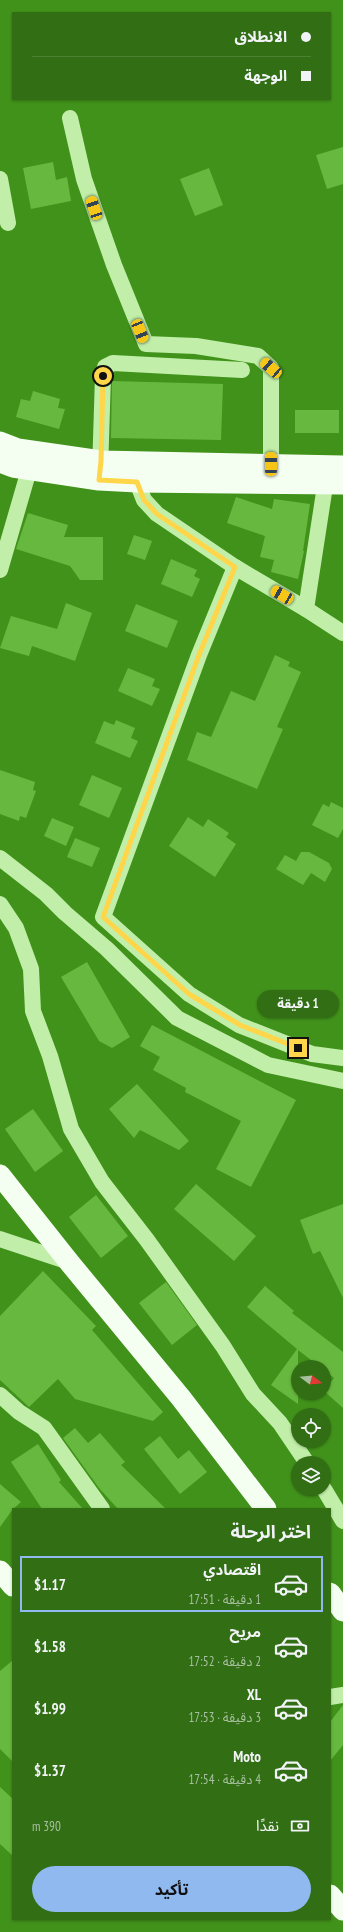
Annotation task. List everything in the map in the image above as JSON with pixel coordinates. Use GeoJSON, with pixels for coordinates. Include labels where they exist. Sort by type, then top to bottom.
{"type":"FeatureCollection","features":[{"type":"Feature","properties":{"kind":"main road"},"geometry":{"type":"LineString","coordinates":[[0,442],[18,449],[137,482],[335,475]]}},
{"type":"Feature","properties":{"kind":"main road"},"geometry":{"type":"LineString","coordinates":[[0,462],[13,468],[29,470],[100,471],[271,464],[335,475]]}},
{"type":"Feature","properties":{"kind":"main road"},"geometry":{"type":"LineString","coordinates":[[0,1175],[69,1262],[181,1398],[265,1508]]}},
{"type":"Feature","properties":{"kind":"main road"},"geometry":{"type":"LineString","coordinates":[[0,1571],[12,1585]]}},
{"type":"Feature","properties":{"kind":"main road"},"geometry":{"type":"LineString","coordinates":[[0,1589],[12,1601]]}},
{"type":"Feature","properties":{"kind":"main road"},"geometry":{"type":"LineString","coordinates":[[331,1594],[343,1611]]}},
{"type":"Feature","properties":{"kind":"main road"},"geometry":{"type":"LineString","coordinates":[[331,1896],[343,1910]]}},
{"type":"Feature","properties":{"kind":"street"},"geometry":{"type":"LineString","coordinates":[[70,118],[84,179],[114,265],[146,344],[196,346],[258,356],[271,368],[271,464]]}},
{"type":"Feature","properties":{"kind":"street"},"geometry":{"type":"LineString","coordinates":[[0,178],[8,223]]}},
{"type":"Feature","properties":{"kind":"street"},"geometry":{"type":"LineString","coordinates":[[100,471],[103,376],[105,367],[113,363],[242,370]]}},
{"type":"Feature","properties":{"kind":"street"},"geometry":{"type":"LineString","coordinates":[[0,570],[29,470]]}},
{"type":"Feature","properties":{"kind":"street"},"geometry":{"type":"LineString","coordinates":[[306,608],[335,475]]}},
{"type":"Feature","properties":{"kind":"street"},"geometry":{"type":"LineString","coordinates":[[137,482],[144,500],[157,514],[235,567],[306,608],[343,633]]}},
{"type":"Feature","properties":{"kind":"street"},"geometry":{"type":"LineString","coordinates":[[235,567],[199,655],[103,917],[189,994],[240,1025],[312,1054],[343,1058]]}},
{"type":"Feature","properties":{"kind":"street"},"geometry":{"type":"LineString","coordinates":[[0,858],[46,894],[65,913],[107,949],[177,1018],[268,1065],[343,1081]]}},
{"type":"Feature","properties":{"kind":"street"},"geometry":{"type":"LineString","coordinates":[[0,904],[16,928],[31,969],[32,1011],[50,1056],[71,1129],[102,1182],[147,1240],[224,1346],[252,1394],[280,1423],[302,1456]]}},
{"type":"Feature","properties":{"kind":"street"},"geometry":{"type":"LineString","coordinates":[[0,1239],[69,1262]]}},
{"type":"Feature","properties":{"kind":"street"},"geometry":{"type":"LineString","coordinates":[[0,1395],[19,1412],[44,1428],[101,1508]]}},
{"type":"Feature","properties":{"kind":"street"},"geometry":{"type":"LineString","coordinates":[[328,1496],[343,1521]]}},
{"type":"Feature","properties":{"kind":"street"},"geometry":{"type":"LineString","coordinates":[[331,1697],[343,1694]]}},
{"type":"Feature","properties":{"kind":"building"},"geometry":{"type":"Polygon","coordinates":[[[343,147],[343,184],[327,189],[316,155],[343,147]]]}},
{"type":"Feature","properties":{"kind":"building"},"geometry":{"type":"Polygon","coordinates":[[[53,162],[56,180],[67,177],[71,201],[31,209],[23,168],[53,162]]]}},
{"type":"Feature","properties":{"kind":"building"},"geometry":{"type":"Polygon","coordinates":[[[209,168],[223,205],[195,216],[180,179],[209,168]]]}},
{"type":"Feature","properties":{"kind":"building"},"geometry":{"type":"Polygon","coordinates":[[[112,381],[223,384],[221,440],[111,438],[112,381]]]}},
{"type":"Feature","properties":{"kind":"building"},"geometry":{"type":"Polygon","coordinates":[[[33,391],[60,399],[58,408],[65,409],[59,429],[16,417],[21,399],[30,401],[33,391]]]}},
{"type":"Feature","properties":{"kind":"building"},"geometry":{"type":"Polygon","coordinates":[[[295,410],[339,410],[339,433],[295,433],[295,410]]]}},
{"type":"Feature","properties":{"kind":"building"},"geometry":{"type":"Polygon","coordinates":[[[236,497],[272,509],[274,499],[310,504],[304,551],[298,579],[271,572],[274,560],[260,557],[265,536],[227,523],[236,497]]]}},
{"type":"Feature","properties":{"kind":"building"},"geometry":{"type":"Polygon","coordinates":[[[28,513],[68,525],[64,537],[103,537],[103,580],[80,580],[70,566],[16,549],[28,513]]]}},
{"type":"Feature","properties":{"kind":"building"},"geometry":{"type":"Polygon","coordinates":[[[134,535],[152,541],[145,560],[127,554],[134,535]]]}},
{"type":"Feature","properties":{"kind":"building"},"geometry":{"type":"Polygon","coordinates":[[[171,559],[197,570],[194,576],[200,579],[192,597],[161,584],[171,559]]]}},
{"type":"Feature","properties":{"kind":"building"},"geometry":{"type":"Polygon","coordinates":[[[66,603],[92,613],[75,661],[32,646],[29,656],[0,648],[11,616],[57,629],[66,603]]]}},
{"type":"Feature","properties":{"kind":"building"},"geometry":{"type":"Polygon","coordinates":[[[136,604],[178,621],[167,648],[125,631],[136,604]]]}},
{"type":"Feature","properties":{"kind":"building"},"geometry":{"type":"Polygon","coordinates":[[[275,655],[290,662],[288,666],[301,672],[277,727],[283,729],[257,789],[187,760],[197,732],[211,737],[231,691],[255,701],[275,655]]]}},
{"type":"Feature","properties":{"kind":"building"},"geometry":{"type":"Polygon","coordinates":[[[128,668],[155,679],[152,686],[160,689],[152,706],[118,691],[128,668]]]}},
{"type":"Feature","properties":{"kind":"building"},"geometry":{"type":"Polygon","coordinates":[[[116,720],[135,728],[131,738],[138,741],[130,758],[95,743],[104,721],[114,725],[116,720]]]}},
{"type":"Feature","properties":{"kind":"building"},"geometry":{"type":"Polygon","coordinates":[[[0,770],[35,782],[33,790],[36,791],[26,818],[20,816],[19,821],[0,814],[0,770]]]}},
{"type":"Feature","properties":{"kind":"building"},"geometry":{"type":"Polygon","coordinates":[[[92,775],[122,788],[109,818],[79,805],[92,775]]]}},
{"type":"Feature","properties":{"kind":"building"},"geometry":{"type":"Polygon","coordinates":[[[331,802],[343,808],[343,829],[338,838],[312,825],[323,804],[329,807],[331,802]]]}},
{"type":"Feature","properties":{"kind":"building"},"geometry":{"type":"Polygon","coordinates":[[[188,817],[203,827],[208,819],[229,833],[226,837],[236,844],[215,877],[169,846],[188,817]]]}},
{"type":"Feature","properties":{"kind":"building"},"geometry":{"type":"Polygon","coordinates":[[[52,818],[74,827],[66,846],[44,836],[52,818]]]}},
{"type":"Feature","properties":{"kind":"building"},"geometry":{"type":"Polygon","coordinates":[[[75,838],[100,848],[92,867],[67,857],[75,838]]]}},
{"type":"Feature","properties":{"kind":"building"},"geometry":{"type":"Polygon","coordinates":[[[301,852],[309,852],[329,863],[332,869],[325,882],[311,873],[303,885],[276,869],[285,855],[296,861],[301,852]]]}},
{"type":"Feature","properties":{"kind":"building"},"geometry":{"type":"Polygon","coordinates":[[[87,962],[130,1037],[112,1048],[99,1041],[61,977],[87,962]]]}},
{"type":"Feature","properties":{"kind":"building"},"geometry":{"type":"Polygon","coordinates":[[[152,1025],[296,1100],[251,1187],[216,1169],[241,1121],[185,1092],[186,1088],[153,1070],[160,1057],[140,1046],[152,1025]]]}},
{"type":"Feature","properties":{"kind":"building"},"geometry":{"type":"Polygon","coordinates":[[[137,1084],[189,1141],[179,1150],[140,1130],[134,1138],[109,1109],[137,1084]]]}},
{"type":"Feature","properties":{"kind":"building"},"geometry":{"type":"Polygon","coordinates":[[[33,1109],[63,1151],[35,1172],[5,1129],[33,1109]]]}},
{"type":"Feature","properties":{"kind":"building"},"geometry":{"type":"Polygon","coordinates":[[[196,1184],[256,1236],[234,1261],[174,1209],[196,1184]]]}},
{"type":"Feature","properties":{"kind":"building"},"geometry":{"type":"Polygon","coordinates":[[[96,1195],[128,1236],[101,1258],[69,1217],[96,1195]]]}},
{"type":"Feature","properties":{"kind":"building"},"geometry":{"type":"Polygon","coordinates":[[[343,1204],[343,1298],[320,1251],[313,1254],[300,1220],[343,1204]]]}},
{"type":"Feature","properties":{"kind":"building"},"geometry":{"type":"Polygon","coordinates":[[[43,1271],[96,1326],[92,1330],[163,1412],[153,1421],[75,1399],[58,1379],[29,1407],[0,1380],[0,1316],[43,1271]]]}},
{"type":"Feature","properties":{"kind":"building"},"geometry":{"type":"Polygon","coordinates":[[[166,1282],[197,1325],[172,1345],[139,1303],[166,1282]]]}},
{"type":"Feature","properties":{"kind":"building"},"geometry":{"type":"Polygon","coordinates":[[[265,1286],[294,1311],[292,1313],[343,1352],[343,1408],[331,1397],[331,1382],[334,1378],[331,1376],[331,1360],[311,1360],[298,1350],[298,1360],[291,1360],[291,1399],[271,1385],[297,1349],[247,1307],[265,1286]]]}},
{"type":"Feature","properties":{"kind":"building"},"geometry":{"type":"Polygon","coordinates":[[[292,1400],[298,1400],[298,1404],[292,1400]]]}},
{"type":"Feature","properties":{"kind":"building"},"geometry":{"type":"Polygon","coordinates":[[[75,1428],[88,1443],[100,1433],[125,1462],[121,1465],[165,1508],[117,1508],[99,1488],[63,1438],[75,1428]]]}},
{"type":"Feature","properties":{"kind":"building"},"geometry":{"type":"Polygon","coordinates":[[[160,1436],[178,1459],[189,1450],[207,1472],[180,1494],[144,1449],[160,1436]]]}},
{"type":"Feature","properties":{"kind":"building"},"geometry":{"type":"Polygon","coordinates":[[[38,1444],[61,1480],[59,1482],[82,1508],[41,1508],[11,1462],[38,1444]]]}},
{"type":"Feature","properties":{"kind":"building"},"geometry":{"type":"Polygon","coordinates":[[[0,1484],[21,1502],[12,1508],[12,1510],[0,1527],[0,1484]]]}},
{"type":"Feature","properties":{"kind":"building"},"geometry":{"type":"Polygon","coordinates":[[[12,1661],[12,1761],[0,1749],[0,1671],[12,1661]]]}},
{"type":"Feature","properties":{"kind":"building"},"geometry":{"type":"Polygon","coordinates":[[[343,1705],[343,1745],[331,1760],[331,1721],[343,1705]]]}},
{"type":"Feature","properties":{"kind":"building"},"geometry":{"type":"Polygon","coordinates":[[[0,1787],[12,1798],[12,1855],[0,1844],[0,1787]]]}},
{"type":"Feature","properties":{"kind":"route"},"geometry":{"type":"LineString","coordinates":[[103,376],[101,461],[99,480],[137,482],[144,500],[157,514],[235,567],[199,655],[103,917],[143,955],[189,994],[240,1025],[298,1048]]}}]}
